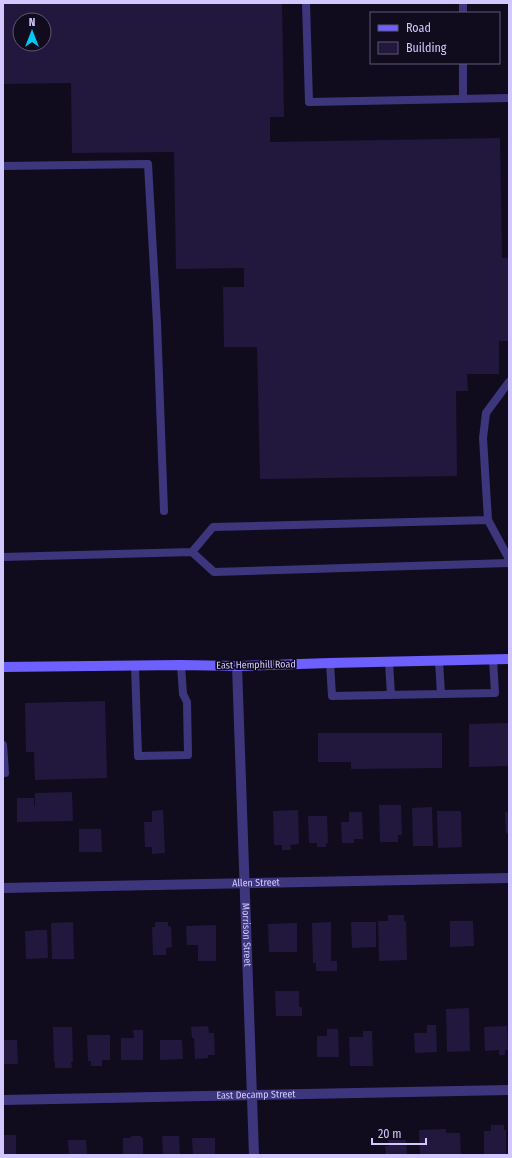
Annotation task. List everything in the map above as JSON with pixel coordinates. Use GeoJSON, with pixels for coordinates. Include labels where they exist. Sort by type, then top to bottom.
{"type":"FeatureCollection","features":[{"type":"Feature","properties":{"kind":"street","name":"East Hemphill Road"},"geometry":{"type":"LineString","coordinates":[[3,667],[182,665],[237,666],[509,659]]}},
{"type":"Feature","properties":{"kind":"street","name":"Morrison Street"},"geometry":{"type":"LineString","coordinates":[[237,666],[254,1155]]}},
{"type":"Feature","properties":{"kind":"street","name":"Allen Street"},"geometry":{"type":"LineString","coordinates":[[3,888],[509,878]]}},
{"type":"Feature","properties":{"kind":"street","name":"East Decamp Street"},"geometry":{"type":"LineString","coordinates":[[3,1100],[509,1090]]}},
{"type":"Feature","properties":{"kind":"lane"},"geometry":{"type":"LineString","coordinates":[[306,3],[309,102],[509,98]]}},
{"type":"Feature","properties":{"kind":"lane"},"geometry":{"type":"LineString","coordinates":[[463,64],[463,99]]}},
{"type":"Feature","properties":{"kind":"lane"},"geometry":{"type":"LineString","coordinates":[[3,166],[148,164],[157,323],[164,511]]}},
{"type":"Feature","properties":{"kind":"lane"},"geometry":{"type":"LineString","coordinates":[[509,382],[486,412],[484,438],[488,520],[509,559]]}},
{"type":"Feature","properties":{"kind":"lane"},"geometry":{"type":"LineString","coordinates":[[192,552],[213,527],[488,520]]}},
{"type":"Feature","properties":{"kind":"lane"},"geometry":{"type":"LineString","coordinates":[[3,557],[192,552],[214,572],[509,563]]}},
{"type":"Feature","properties":{"kind":"lane"},"geometry":{"type":"LineString","coordinates":[[330,663],[332,696],[495,693],[493,659]]}},
{"type":"Feature","properties":{"kind":"lane"},"geometry":{"type":"LineString","coordinates":[[439,661],[441,694]]}},
{"type":"Feature","properties":{"kind":"lane"},"geometry":{"type":"LineString","coordinates":[[389,662],[391,695]]}},
{"type":"Feature","properties":{"kind":"lane"},"geometry":{"type":"LineString","coordinates":[[135,666],[138,756],[188,755],[187,702],[183,694],[182,665]]}},
{"type":"Feature","properties":{"kind":"lane"},"geometry":{"type":"LineString","coordinates":[[3,745],[4,773]]}},
{"type":"Feature","properties":{"kind":"building"},"geometry":{"type":"Polygon","coordinates":[[[3,3],[282,3],[284,117],[270,117],[270,142],[500,138],[502,258],[509,258],[509,341],[499,341],[499,374],[467,374],[468,391],[456,391],[457,476],[260,479],[257,347],[224,347],[223,287],[244,287],[244,268],[176,269],[174,152],[72,153],[71,83],[3,84],[3,3]]]}},
{"type":"Feature","properties":{"kind":"building"},"geometry":{"type":"Polygon","coordinates":[[[105,701],[107,778],[35,780],[34,752],[26,752],[25,703],[105,701]]]}},
{"type":"Feature","properties":{"kind":"building"},"geometry":{"type":"Polygon","coordinates":[[[509,723],[509,766],[469,767],[469,724],[509,723]]]}},
{"type":"Feature","properties":{"kind":"building"},"geometry":{"type":"Polygon","coordinates":[[[318,733],[442,733],[442,768],[351,769],[351,762],[318,762],[318,733]]]}},
{"type":"Feature","properties":{"kind":"building"},"geometry":{"type":"Polygon","coordinates":[[[72,792],[73,821],[17,822],[17,798],[34,798],[35,806],[35,793],[72,792]]]}},
{"type":"Feature","properties":{"kind":"building"},"geometry":{"type":"Polygon","coordinates":[[[379,805],[401,805],[402,835],[398,835],[398,842],[380,842],[379,805]]]}},
{"type":"Feature","properties":{"kind":"building"},"geometry":{"type":"Polygon","coordinates":[[[432,807],[433,846],[413,846],[412,808],[432,807]]]}},
{"type":"Feature","properties":{"kind":"building"},"geometry":{"type":"Polygon","coordinates":[[[163,810],[165,853],[152,854],[152,847],[145,847],[144,822],[152,822],[152,811],[163,810]]]}},
{"type":"Feature","properties":{"kind":"building"},"geometry":{"type":"Polygon","coordinates":[[[298,810],[299,844],[290,845],[291,850],[282,850],[282,845],[274,845],[273,811],[298,810]]]}},
{"type":"Feature","properties":{"kind":"building"},"geometry":{"type":"Polygon","coordinates":[[[437,811],[461,811],[462,847],[438,848],[437,811]]]}},
{"type":"Feature","properties":{"kind":"building"},"geometry":{"type":"Polygon","coordinates":[[[349,812],[362,812],[363,839],[354,839],[354,843],[342,843],[341,822],[349,822],[349,812]]]}},
{"type":"Feature","properties":{"kind":"building"},"geometry":{"type":"Polygon","coordinates":[[[505,812],[509,812],[509,833],[506,833],[505,812]]]}},
{"type":"Feature","properties":{"kind":"building"},"geometry":{"type":"Polygon","coordinates":[[[308,816],[327,816],[328,843],[326,843],[326,847],[317,847],[317,843],[309,843],[308,816]]]}},
{"type":"Feature","properties":{"kind":"building"},"geometry":{"type":"Polygon","coordinates":[[[79,829],[101,829],[102,852],[79,852],[79,829]]]}},
{"type":"Feature","properties":{"kind":"building"},"geometry":{"type":"Polygon","coordinates":[[[388,915],[404,915],[404,921],[406,921],[407,960],[379,961],[378,921],[388,921],[388,915]]]}},
{"type":"Feature","properties":{"kind":"building"},"geometry":{"type":"Polygon","coordinates":[[[450,921],[473,921],[474,946],[450,947],[450,921]]]}},
{"type":"Feature","properties":{"kind":"building"},"geometry":{"type":"Polygon","coordinates":[[[73,922],[74,959],[52,959],[51,923],[73,922]]]}},
{"type":"Feature","properties":{"kind":"building"},"geometry":{"type":"Polygon","coordinates":[[[155,922],[168,922],[168,927],[171,926],[172,947],[166,948],[166,955],[153,955],[152,927],[155,927],[155,922]]]}},
{"type":"Feature","properties":{"kind":"building"},"geometry":{"type":"Polygon","coordinates":[[[331,922],[331,961],[337,961],[337,971],[316,971],[316,963],[313,963],[312,923],[331,922]]]}},
{"type":"Feature","properties":{"kind":"building"},"geometry":{"type":"Polygon","coordinates":[[[351,922],[376,922],[376,947],[352,948],[351,922]]]}},
{"type":"Feature","properties":{"kind":"building"},"geometry":{"type":"Polygon","coordinates":[[[297,923],[297,952],[269,952],[268,924],[297,923]]]}},
{"type":"Feature","properties":{"kind":"building"},"geometry":{"type":"Polygon","coordinates":[[[216,925],[216,961],[198,961],[198,945],[187,945],[186,926],[216,925]]]}},
{"type":"Feature","properties":{"kind":"building"},"geometry":{"type":"Polygon","coordinates":[[[47,930],[48,958],[26,959],[25,931],[47,930]]]}},
{"type":"Feature","properties":{"kind":"building"},"geometry":{"type":"Polygon","coordinates":[[[275,991],[299,991],[299,1007],[302,1007],[302,1016],[276,1016],[275,991]]]}},
{"type":"Feature","properties":{"kind":"building"},"geometry":{"type":"Polygon","coordinates":[[[469,1008],[470,1051],[447,1052],[446,1009],[469,1008]]]}},
{"type":"Feature","properties":{"kind":"building"},"geometry":{"type":"Polygon","coordinates":[[[427,1025],[436,1025],[437,1052],[415,1053],[414,1033],[427,1033],[427,1025]]]}},
{"type":"Feature","properties":{"kind":"building"},"geometry":{"type":"Polygon","coordinates":[[[208,1026],[209,1033],[214,1033],[215,1055],[208,1055],[208,1058],[195,1059],[194,1038],[192,1038],[191,1027],[208,1026]]]}},
{"type":"Feature","properties":{"kind":"building"},"geometry":{"type":"Polygon","coordinates":[[[507,1026],[508,1050],[505,1050],[505,1055],[499,1055],[499,1050],[485,1051],[484,1027],[507,1026]]]}},
{"type":"Feature","properties":{"kind":"building"},"geometry":{"type":"Polygon","coordinates":[[[53,1027],[72,1027],[72,1068],[55,1068],[53,1027]]]}},
{"type":"Feature","properties":{"kind":"building"},"geometry":{"type":"Polygon","coordinates":[[[327,1029],[338,1029],[339,1057],[317,1057],[317,1036],[327,1036],[327,1029]]]}},
{"type":"Feature","properties":{"kind":"building"},"geometry":{"type":"Polygon","coordinates":[[[133,1030],[143,1030],[143,1060],[121,1060],[121,1038],[134,1038],[133,1030]]]}},
{"type":"Feature","properties":{"kind":"building"},"geometry":{"type":"Polygon","coordinates":[[[363,1031],[372,1031],[373,1066],[350,1066],[349,1037],[363,1037],[363,1031]]]}},
{"type":"Feature","properties":{"kind":"building"},"geometry":{"type":"Polygon","coordinates":[[[87,1035],[110,1035],[110,1060],[102,1060],[102,1066],[91,1066],[91,1061],[88,1061],[87,1035]]]}},
{"type":"Feature","properties":{"kind":"building"},"geometry":{"type":"Polygon","coordinates":[[[3,1040],[17,1040],[18,1064],[3,1064],[3,1040]]]}},
{"type":"Feature","properties":{"kind":"building"},"geometry":{"type":"Polygon","coordinates":[[[160,1040],[182,1040],[183,1059],[160,1060],[160,1040]]]}},
{"type":"Feature","properties":{"kind":"building"},"geometry":{"type":"Polygon","coordinates":[[[491,1125],[504,1125],[504,1130],[506,1130],[506,1155],[484,1155],[484,1131],[491,1131],[491,1125]]]}},
{"type":"Feature","properties":{"kind":"building"},"geometry":{"type":"Polygon","coordinates":[[[446,1129],[446,1133],[460,1133],[461,1155],[420,1155],[419,1130],[446,1129]]]}},
{"type":"Feature","properties":{"kind":"building"},"geometry":{"type":"Polygon","coordinates":[[[3,1135],[16,1135],[16,1155],[3,1155],[3,1135]]]}},
{"type":"Feature","properties":{"kind":"building"},"geometry":{"type":"Polygon","coordinates":[[[131,1136],[141,1136],[141,1138],[143,1138],[143,1155],[123,1155],[123,1138],[131,1138],[131,1136]]]}},
{"type":"Feature","properties":{"kind":"building"},"geometry":{"type":"Polygon","coordinates":[[[162,1136],[179,1136],[180,1155],[163,1155],[162,1136]]]}},
{"type":"Feature","properties":{"kind":"building"},"geometry":{"type":"Polygon","coordinates":[[[192,1138],[215,1138],[215,1155],[193,1155],[192,1138]]]}},
{"type":"Feature","properties":{"kind":"building"},"geometry":{"type":"Polygon","coordinates":[[[68,1140],[86,1140],[87,1155],[69,1155],[68,1140]]]}},
{"type":"Feature","properties":{"kind":"building"},"geometry":{"type":"Polygon","coordinates":[[[388,1140],[406,1140],[407,1155],[386,1155],[385,1146],[389,1146],[388,1140]]]}}]}
